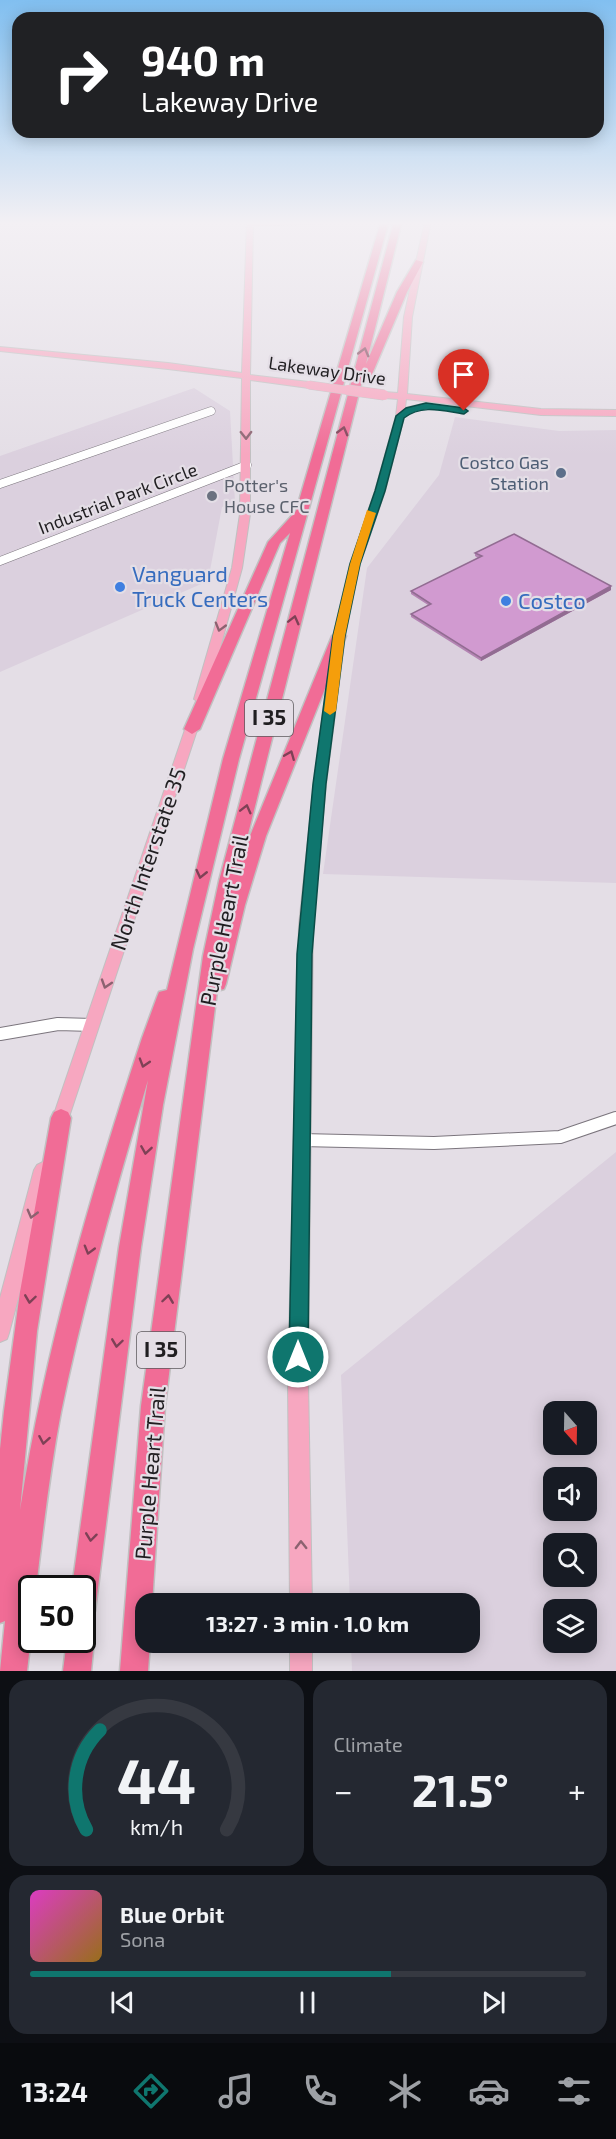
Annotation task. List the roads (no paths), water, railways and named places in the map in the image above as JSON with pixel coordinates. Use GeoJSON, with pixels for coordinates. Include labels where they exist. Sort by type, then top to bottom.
{"type":"FeatureCollection","features":[{"type":"Feature","properties":{"kind":"highway","name":"Purple Heart Trail"},"geometry":{"type":"LineString","coordinates":[[87,1575],[130,1247],[153,1105],[184,949],[231,759],[362,299]]}},
{"type":"Feature","properties":{"kind":"highway","name":"Purple Heart Trail"},"geometry":{"type":"LineString","coordinates":[[134,1671],[153,1406],[204,1031],[212,956],[228,881],[378,299]]}},
{"type":"Feature","properties":{"kind":"highway"},"geometry":{"type":"LineString","coordinates":[[349,409],[363,384],[399,299]]}},
{"type":"Feature","properties":{"kind":"highway"},"geometry":{"type":"LineString","coordinates":[[192,729],[274,542],[300,513]]}},
{"type":"Feature","properties":{"kind":"highway"},"geometry":{"type":"LineString","coordinates":[[204,1031],[228,944],[236,905],[258,836],[339,636]]}},
{"type":"Feature","properties":{"kind":"highway"},"geometry":{"type":"LineString","coordinates":[[13,1671],[26,1557],[40,1464],[65,1341],[83,1268],[144,1061],[184,949]]}},
{"type":"Feature","properties":{"kind":"highway"},"geometry":{"type":"LineString","coordinates":[[0,1610],[14,1430],[28,1316],[55,1168],[61,1118]]}},
{"type":"Feature","properties":{"kind":"highway"},"geometry":{"type":"LineString","coordinates":[[77,1671],[79,1653]]}},
{"type":"Feature","properties":{"kind":"main road","name":"North Interstate 35"},"geometry":{"type":"LineString","coordinates":[[0,1333],[43,1170],[192,729],[237,568],[245,514],[248,299]]}},
{"type":"Feature","properties":{"kind":"main road"},"geometry":{"type":"LineString","coordinates":[[301,1593],[298,1380],[306,925],[320,784],[339,636],[355,564],[380,491],[400,416],[408,317],[412,299]]}},
{"type":"Feature","properties":{"kind":"main road"},"geometry":{"type":"LineString","coordinates":[[0,349],[196,369],[231,366],[247,357]]}},
{"type":"Feature","properties":{"kind":"main road","name":"Lakeway Drive"},"geometry":{"type":"LineString","coordinates":[[196,369],[403,398],[429,398],[541,412],[616,413]]}},
{"type":"Feature","properties":{"kind":"main road","name":"Lakeway Drive"},"geometry":{"type":"LineString","coordinates":[[403,398],[414,404],[527,419],[616,422]]}},
{"type":"Feature","properties":{"kind":"main road"},"geometry":{"type":"LineString","coordinates":[[400,416],[409,410],[426,406]]}},
{"type":"Feature","properties":{"kind":"main road"},"geometry":{"type":"LineString","coordinates":[[301,1653],[301,1671]]}},
{"type":"Feature","properties":{"kind":"street"},"geometry":{"type":"LineString","coordinates":[[0,484],[211,411]]}},
{"type":"Feature","properties":{"kind":"street","name":"Industrial Park Circle"},"geometry":{"type":"LineString","coordinates":[[0,561],[247,465]]}},
{"type":"Feature","properties":{"kind":"street"},"geometry":{"type":"LineString","coordinates":[[0,1034],[58,1024],[92,1025]]}},
{"type":"Feature","properties":{"kind":"street"},"geometry":{"type":"LineString","coordinates":[[301,1140],[434,1143],[560,1137],[616,1118]]}},
{"type":"Feature","properties":{"kind":"place","name":"Costco Gas Station"},"geometry":{"type":"Point","coordinates":[561,473]}},
{"type":"Feature","properties":{"kind":"place","name":"Potter's House CFC"},"geometry":{"type":"Point","coordinates":[212,496]}},
{"type":"Feature","properties":{"kind":"place","name":"Vanguard Truck Centers"},"geometry":{"type":"Point","coordinates":[120,587]}},
{"type":"Feature","properties":{"kind":"place","name":"Costco"},"geometry":{"type":"Point","coordinates":[506,601]}}]}
